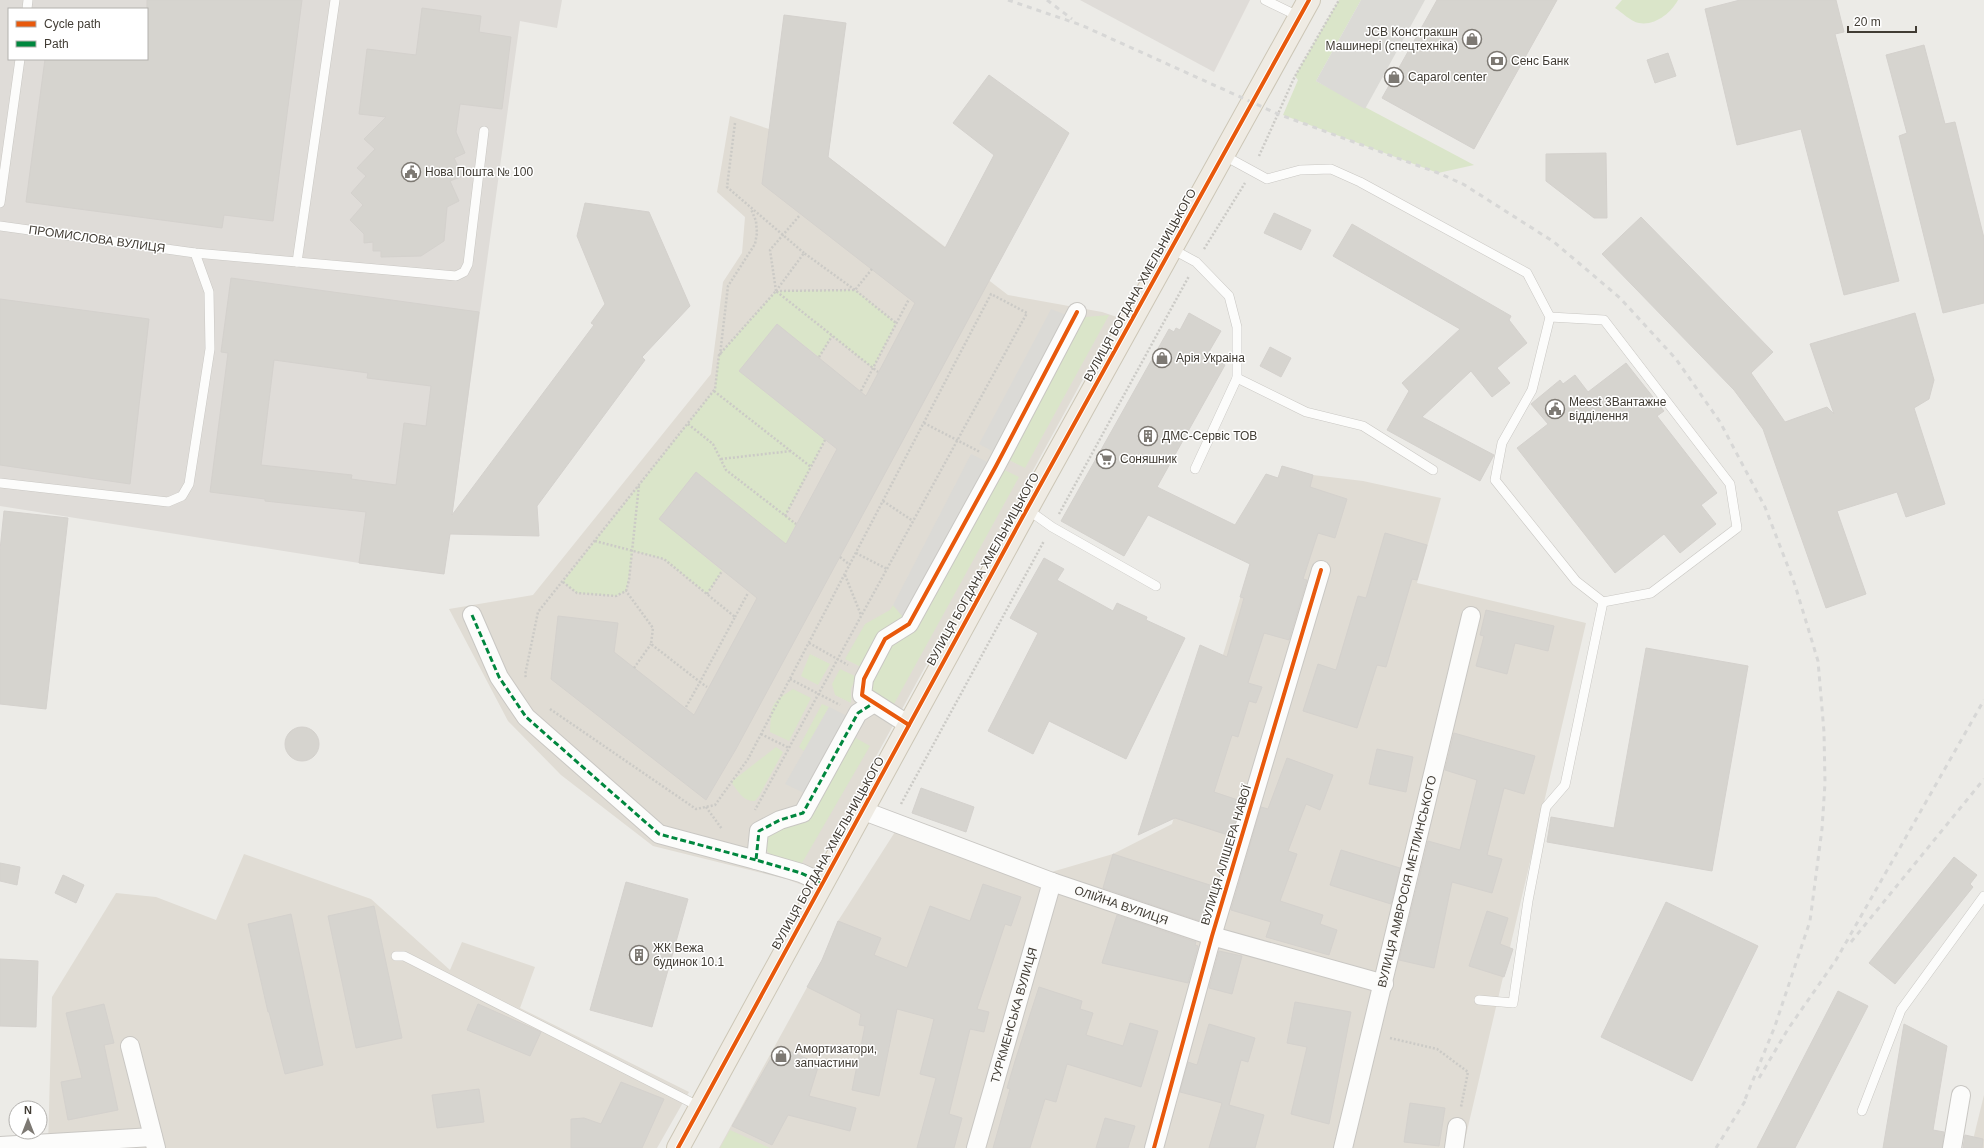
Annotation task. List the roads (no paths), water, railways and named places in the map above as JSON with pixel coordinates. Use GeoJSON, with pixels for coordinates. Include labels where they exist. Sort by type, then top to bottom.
{"type":"FeatureCollection","features":[{"type":"Feature","properties":{"kind":"main road","name":"ВУЛИЦЯ БОГДАНА ХМЕЛЬНИЦЬКОГО"},"geometry":{"type":"LineString","coordinates":[[678,1148],[864,811],[909,725],[1027,509],[1304,8]]}},
{"type":"Feature","properties":{"kind":"street"},"geometry":{"type":"LineString","coordinates":[[909,725],[862,695],[866,674],[885,639],[909,624],[1077,312]]}},
{"type":"Feature","properties":{"kind":"street","name":"ВУЛИЦЯ АЛІШЕРА НАВОЇ"},"geometry":{"type":"LineString","coordinates":[[1154,1148],[1212,936],[1321,570]]}},
{"type":"Feature","properties":{"kind":"street"},"geometry":{"type":"LineString","coordinates":[[472,615],[499,677],[526,716],[659,834],[801,873],[823,884]]}},
{"type":"Feature","properties":{"kind":"street","name":"ВУЛИЦЯ АМВРОСІЯ МЕТЛИНСЬКОГО"},"geometry":{"type":"LineString","coordinates":[[1343,1148],[1372,1034],[1471,616]]}},
{"type":"Feature","properties":{"kind":"street"},"geometry":{"type":"LineString","coordinates":[[756,860],[759,832],[780,820],[803,813],[858,713],[874,703]]}},
{"type":"Feature","properties":{"kind":"street","name":"ОЛІЙНА ВУЛИЦЯ"},"geometry":{"type":"LineString","coordinates":[[864,811],[1052,882],[1212,936],[1384,984]]}},
{"type":"Feature","properties":{"kind":"street","name":"ТУРКМЕНСЬКА ВУЛИЦЯ"},"geometry":{"type":"LineString","coordinates":[[976,1148],[1052,882]]}},
{"type":"Feature","properties":{"kind":"street"},"geometry":{"type":"LineString","coordinates":[[0,1146],[154,1143],[130,1046]]}},
{"type":"Feature","properties":{"kind":"street"},"geometry":{"type":"LineString","coordinates":[[1952,1148],[1961,1095]]}},
{"type":"Feature","properties":{"kind":"street"},"geometry":{"type":"LineString","coordinates":[[1454,1148],[1457,1127]]}},
{"type":"Feature","properties":{"kind":"lane"},"geometry":{"type":"LineString","coordinates":[[297,262],[335,0]]}},
{"type":"Feature","properties":{"kind":"lane"},"geometry":{"type":"LineString","coordinates":[[1265,0],[1304,8]]}},
{"type":"Feature","properties":{"kind":"lane"},"geometry":{"type":"LineString","coordinates":[[0,203],[20,60]]}},
{"type":"Feature","properties":{"kind":"lane","name":"ПРОМИСЛОВА ВУЛИЦЯ"},"geometry":{"type":"LineString","coordinates":[[0,226],[195,253],[456,276],[464,272],[468,264],[484,131]]}},
{"type":"Feature","properties":{"kind":"lane"},"geometry":{"type":"LineString","coordinates":[[1223,155],[1267,180],[1300,170],[1331,168],[1360,182],[1527,273],[1550,317],[1532,390],[1502,443],[1495,480],[1576,581],[1603,602],[1651,592],[1737,528],[1730,484],[1604,320],[1550,317]]}},
{"type":"Feature","properties":{"kind":"lane"},"geometry":{"type":"LineString","coordinates":[[1171,248],[1196,262],[1229,296],[1237,327],[1237,378],[1195,469]]}},
{"type":"Feature","properties":{"kind":"lane"},"geometry":{"type":"LineString","coordinates":[[0,483],[168,502],[175,500],[187,490],[200,419],[210,349],[209,292],[195,253]]}},
{"type":"Feature","properties":{"kind":"lane"},"geometry":{"type":"LineString","coordinates":[[1237,378],[1306,412],[1363,426],[1433,470]]}},
{"type":"Feature","properties":{"kind":"lane"},"geometry":{"type":"LineString","coordinates":[[1027,509],[1052,527],[1156,586]]}},
{"type":"Feature","properties":{"kind":"lane"},"geometry":{"type":"LineString","coordinates":[[1479,1000],[1513,1003],[1528,901],[1546,807],[1565,786],[1603,602]]}},
{"type":"Feature","properties":{"kind":"lane"},"geometry":{"type":"LineString","coordinates":[[1862,1111],[1901,1010],[1984,896]]}},
{"type":"Feature","properties":{"kind":"lane"},"geometry":{"type":"LineString","coordinates":[[396,956],[404,956],[701,1108]]}},
{"type":"Feature","properties":{"kind":"railway"},"geometry":{"type":"LineString","coordinates":[[1008,0],[1081,25],[1278,114],[1438,173],[1463,184],[1554,242],[1620,298],[1676,359],[1720,422],[1765,507],[1795,585],[1818,661],[1824,732],[1825,783],[1822,829],[1810,921],[1775,1026],[1744,1102]]}},
{"type":"Feature","properties":{"kind":"railway"},"geometry":{"type":"LineString","coordinates":[[1047,0],[1072,19]]}},
{"type":"Feature","properties":{"kind":"railway"},"geometry":{"type":"LineString","coordinates":[[1759,1078],[1788,1029],[1836,960],[1984,700]]}},
{"type":"Feature","properties":{"kind":"railway"},"geometry":{"type":"LineString","coordinates":[[1851,942],[1984,779]]}},
{"type":"Feature","properties":{"kind":"railway"},"geometry":{"type":"LineString","coordinates":[[1716,1148],[1747,1098]]}},
{"type":"Feature","properties":{"kind":"place","name":"JCB Констракшн Машинері (спецтехніка)"},"geometry":{"type":"Point","coordinates":[1472,39]}},
{"type":"Feature","properties":{"kind":"place","name":"Сенс Банк"},"geometry":{"type":"Point","coordinates":[1497,61]}},
{"type":"Feature","properties":{"kind":"place","name":"Caparol center"},"geometry":{"type":"Point","coordinates":[1394,77]}},
{"type":"Feature","properties":{"kind":"place","name":"Нова Пошта № 100"},"geometry":{"type":"Point","coordinates":[411,172]}},
{"type":"Feature","properties":{"kind":"place","name":"Арія Украіна"},"geometry":{"type":"Point","coordinates":[1162,358]}},
{"type":"Feature","properties":{"kind":"place","name":"Meest 3Вантажне відділення"},"geometry":{"type":"Point","coordinates":[1555,409]}},
{"type":"Feature","properties":{"kind":"place","name":"ДМС-Сервіс ТОВ"},"geometry":{"type":"Point","coordinates":[1148,436]}},
{"type":"Feature","properties":{"kind":"place","name":"Соняшник"},"geometry":{"type":"Point","coordinates":[1106,459]}},
{"type":"Feature","properties":{"kind":"place","name":"ЖК Вежа будинок 10.1"},"geometry":{"type":"Point","coordinates":[639,955]}},
{"type":"Feature","properties":{"kind":"place","name":"Амортизатори, запчастини"},"geometry":{"type":"Point","coordinates":[781,1056]}}]}
